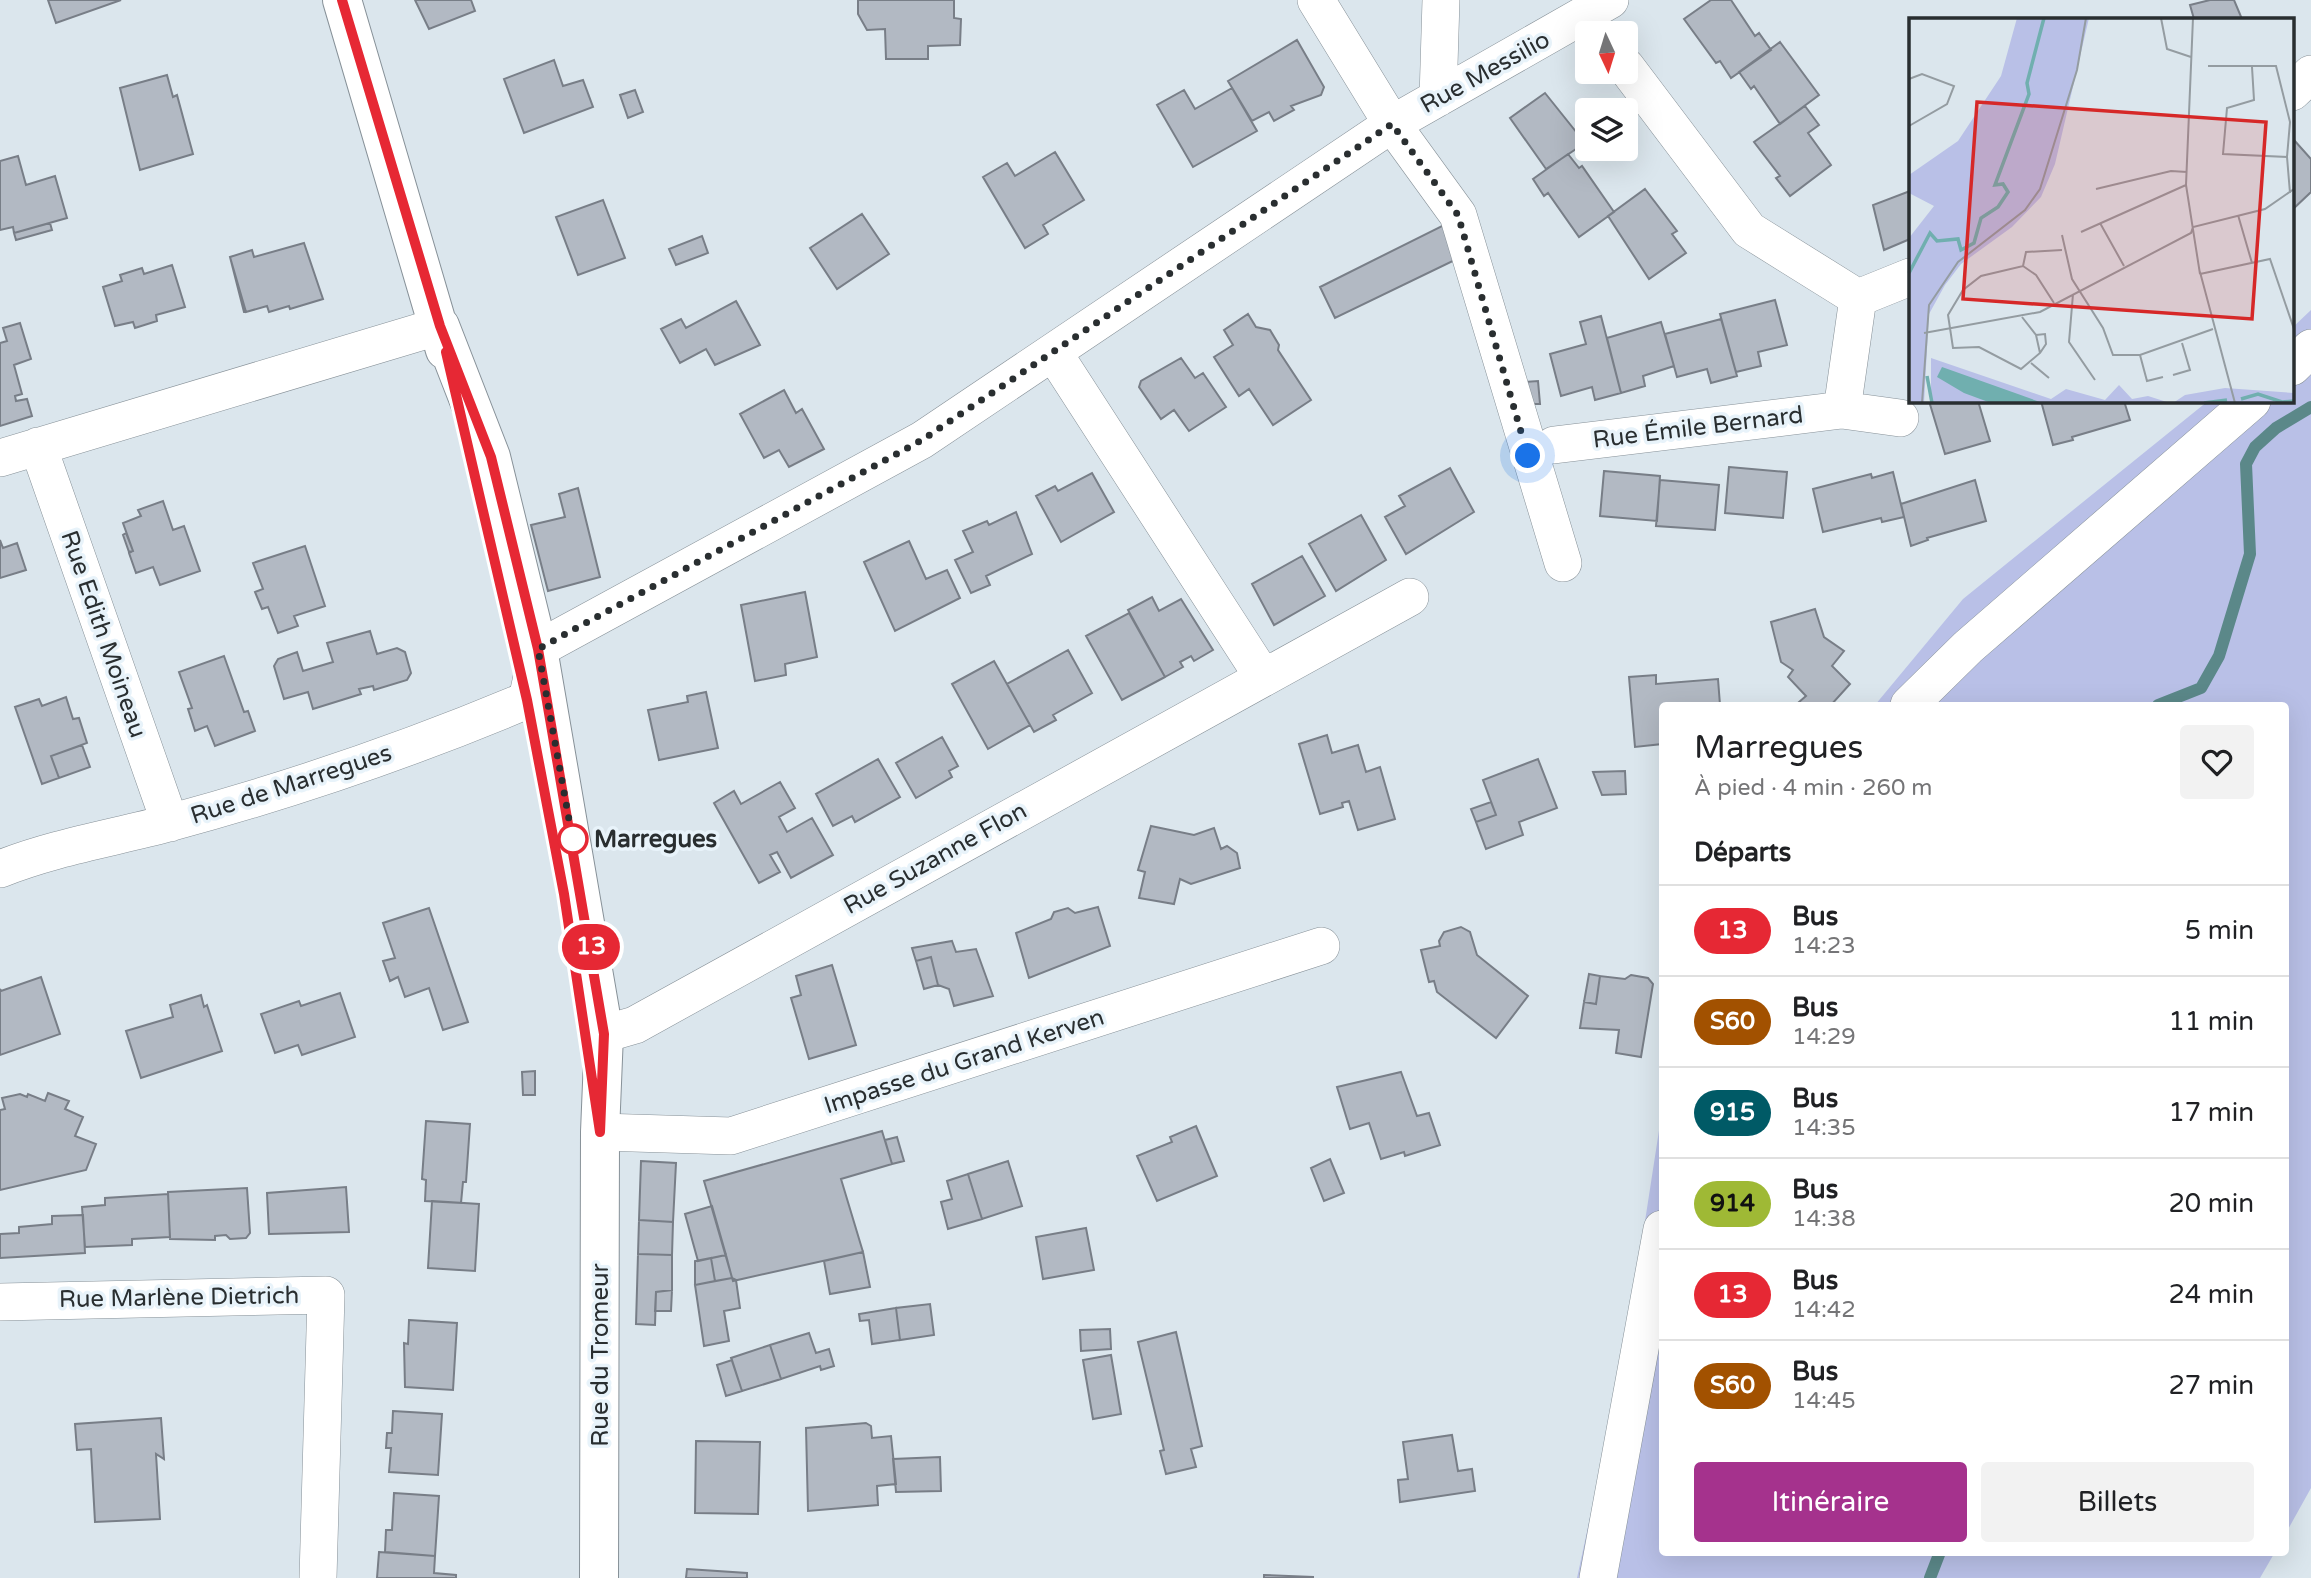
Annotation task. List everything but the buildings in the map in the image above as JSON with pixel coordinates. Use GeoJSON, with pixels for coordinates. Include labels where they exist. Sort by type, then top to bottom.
{"type":"FeatureCollection","features":[{"type":"Feature","properties":{"kind":"main road","name":"Rue du Tromeur"},"geometry":{"type":"LineString","coordinates":[[342,0],[440,326],[527,700],[564,894],[600,1132]]}},
{"type":"Feature","properties":{"kind":"main road","name":"Rue du Tromeur"},"geometry":{"type":"LineString","coordinates":[[440,326],[491,457],[538,649],[604,1034],[600,1132],[599,1578]]}},
{"type":"Feature","properties":{"kind":"street"},"geometry":{"type":"LineString","coordinates":[[1316,0],[1392,124],[1458,215],[1563,563]]}},
{"type":"Feature","properties":{"kind":"street"},"geometry":{"type":"LineString","coordinates":[[1438,98],[1441,0]]}},
{"type":"Feature","properties":{"kind":"street","name":"Rue Messilio"},"geometry":{"type":"LineString","coordinates":[[538,649],[922,440],[1392,124],[1599,16]]}},
{"type":"Feature","properties":{"kind":"street"},"geometry":{"type":"LineString","coordinates":[[2294,90],[2311,74]]}},
{"type":"Feature","properties":{"kind":"street"},"geometry":{"type":"LineString","coordinates":[[1638,83],[1749,230],[1858,298]]}},
{"type":"Feature","properties":{"kind":"street"},"geometry":{"type":"LineString","coordinates":[[1858,298],[1909,277]]}},
{"type":"Feature","properties":{"kind":"street"},"geometry":{"type":"LineString","coordinates":[[1842,410],[1858,298]]}},
{"type":"Feature","properties":{"kind":"street"},"geometry":{"type":"LineString","coordinates":[[0,458],[440,326]]}},
{"type":"Feature","properties":{"kind":"street"},"geometry":{"type":"LineString","coordinates":[[2294,365],[2311,348]]}},
{"type":"Feature","properties":{"kind":"street"},"geometry":{"type":"LineString","coordinates":[[1054,352],[1262,677]]}},
{"type":"Feature","properties":{"kind":"street"},"geometry":{"type":"LineString","coordinates":[[1912,702],[1968,647],[2251,402]]}},
{"type":"Feature","properties":{"kind":"street","name":"Rue Émile Bernard"},"geometry":{"type":"LineString","coordinates":[[1554,445],[1842,410],[1900,418]]}},
{"type":"Feature","properties":{"kind":"street","name":"Rue Edith Moineau"},"geometry":{"type":"LineString","coordinates":[[38,446],[170,823]]}},
{"type":"Feature","properties":{"kind":"street","name":"Rue Suzanne Flon"},"geometry":{"type":"LineString","coordinates":[[604,1034],[635,1025],[1410,597]]}},
{"type":"Feature","properties":{"kind":"street"},"geometry":{"type":"LineString","coordinates":[[527,700],[538,649]]}},
{"type":"Feature","properties":{"kind":"street","name":"Rue de Marregues"},"geometry":{"type":"LineString","coordinates":[[0,869],[35,855],[170,823],[361,764],[527,700]]}},
{"type":"Feature","properties":{"kind":"street","name":"Impasse du Grand Kerven"},"geometry":{"type":"LineString","coordinates":[[600,1132],[731,1136],[1321,946]]}},
{"type":"Feature","properties":{"kind":"street"},"geometry":{"type":"LineString","coordinates":[[1598,1578],[1659,1245]]}},
{"type":"Feature","properties":{"kind":"street","name":"Rue Marlène Dietrich"},"geometry":{"type":"LineString","coordinates":[[0,1302],[327,1295],[318,1578]]}},
{"type":"Feature","properties":{"kind":"shaded area"},"geometry":{"type":"Polygon","coordinates":[[[2311,310],[2311,1488],[2289,1528],[2289,702],[1877,702],[1963,599],[2207,402],[2294,402],[2294,326],[2311,310]]]}},
{"type":"Feature","properties":{"kind":"shaded area"},"geometry":{"type":"Polygon","coordinates":[[[1659,1130],[1659,1556],[2273,1556],[2260,1578],[1577,1578],[1623,1364],[1659,1130]]]}},
{"type":"Feature","properties":{"kind":"waterway"},"geometry":{"type":"LineString","coordinates":[[2166,702],[2201,688],[2219,656],[2250,554],[2246,464],[2255,447],[2276,428],[2311,407]]}},
{"type":"Feature","properties":{"kind":"waterway"},"geometry":{"type":"LineString","coordinates":[[1930,1578],[1938,1556]]}},
{"type":"Feature","properties":{"kind":"bus line","name":"13"},"geometry":{"type":"LineString","coordinates":[[342,0],[440,326],[491,457],[538,649],[579,872],[604,1034],[600,1132],[564,894],[527,700],[486,534],[446,352]]}},
{"type":"Feature","properties":{"kind":"place","name":"Marregues"},"geometry":{"type":"Point","coordinates":[573,839]}},
{"type":"Feature","properties":{"kind":"route"},"geometry":{"type":"LineString","coordinates":[[573,839],[574,847],[538,649],[922,440],[1392,124],[1458,215],[1528,456]]}}]}
